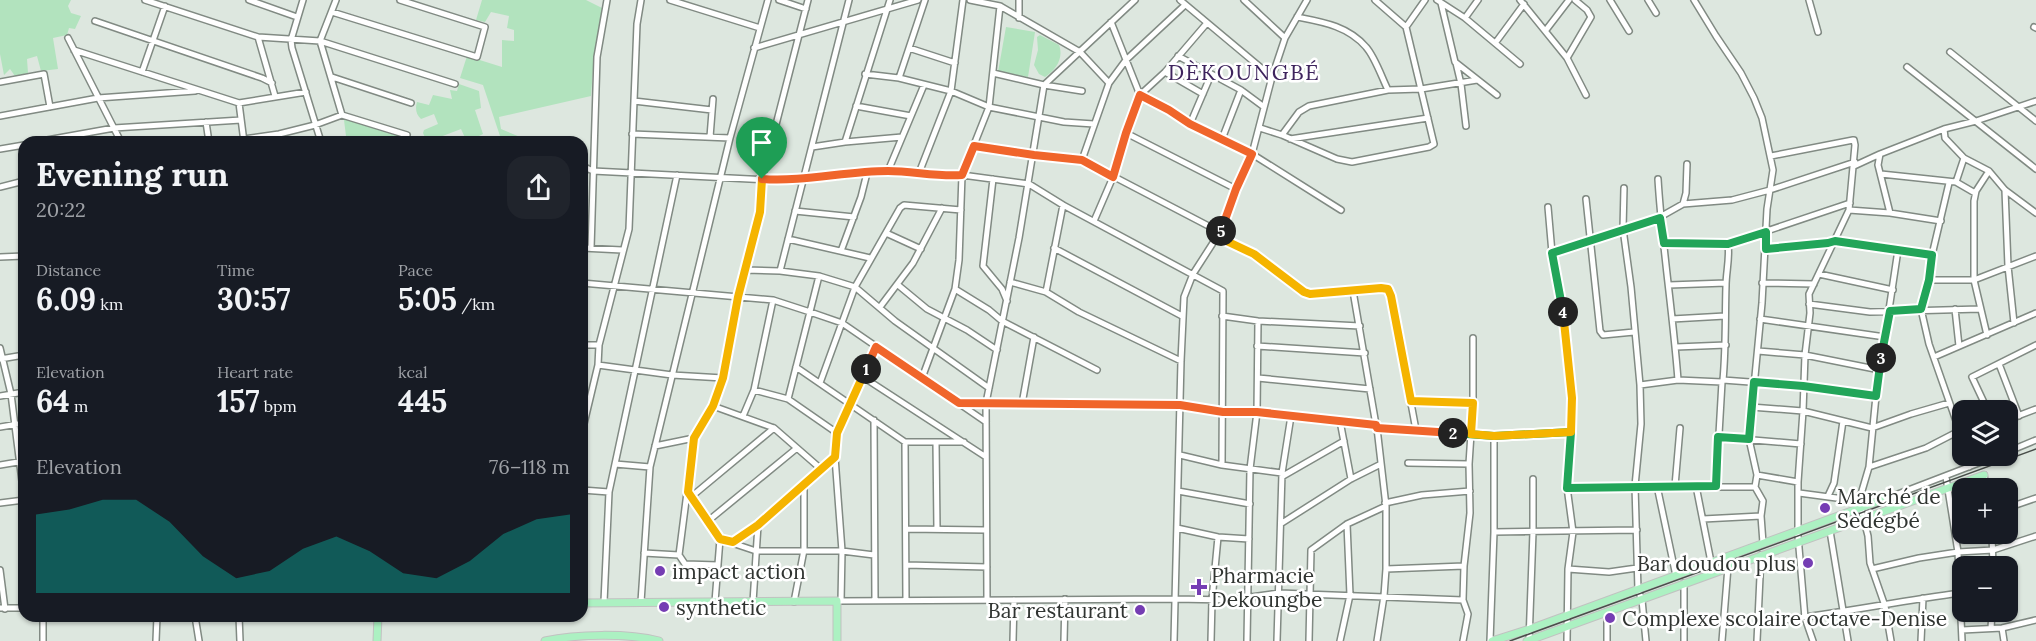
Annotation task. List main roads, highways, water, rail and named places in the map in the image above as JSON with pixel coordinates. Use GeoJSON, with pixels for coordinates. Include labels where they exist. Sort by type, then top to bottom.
{"type":"FeatureCollection","features":[{"type":"Feature","properties":{"kind":"main road"},"geometry":{"type":"LineString","coordinates":[[1528,641],[1984,475]]}},
{"type":"Feature","properties":{"kind":"main road"},"geometry":{"type":"LineString","coordinates":[[1491,641],[1676,576],[1860,504],[1890,497]]}},
{"type":"Feature","properties":{"kind":"main road"},"geometry":{"type":"LineString","coordinates":[[588,603],[839,601],[837,641]]}},
{"type":"Feature","properties":{"kind":"main road"},"geometry":{"type":"LineString","coordinates":[[377,641],[378,622]]}},
{"type":"Feature","properties":{"kind":"main road"},"geometry":{"type":"LineString","coordinates":[[545,641],[570,636],[586,636],[643,638],[659,641]]}},
{"type":"Feature","properties":{"kind":"railway"},"geometry":{"type":"LineString","coordinates":[[1510,641],[2036,449]]}},
{"type":"Feature","properties":{"kind":"place","name":"Marché de Sèdégbé"},"geometry":{"type":"Point","coordinates":[1825,508]}},
{"type":"Feature","properties":{"kind":"place","name":"Bar doudou plus"},"geometry":{"type":"Point","coordinates":[1808,563]}},
{"type":"Feature","properties":{"kind":"place","name":"impact action"},"geometry":{"type":"Point","coordinates":[660,571]}},
{"type":"Feature","properties":{"kind":"place","name":"Pharmacie Dekoungbe"},"geometry":{"type":"Point","coordinates":[1199,587]}},
{"type":"Feature","properties":{"kind":"place","name":"synthetic"},"geometry":{"type":"Point","coordinates":[664,607]}},
{"type":"Feature","properties":{"kind":"place","name":"Bar restaurant"},"geometry":{"type":"Point","coordinates":[1140,610]}},
{"type":"Feature","properties":{"kind":"place","name":"Complexe scolaire octave-Denise"},"geometry":{"type":"Point","coordinates":[1610,618]}},
{"type":"Feature","properties":{"kind":"district","name":"DÈKOUNGBÉ"},"geometry":{"type":"Point","coordinates":[1244,72]}}]}
